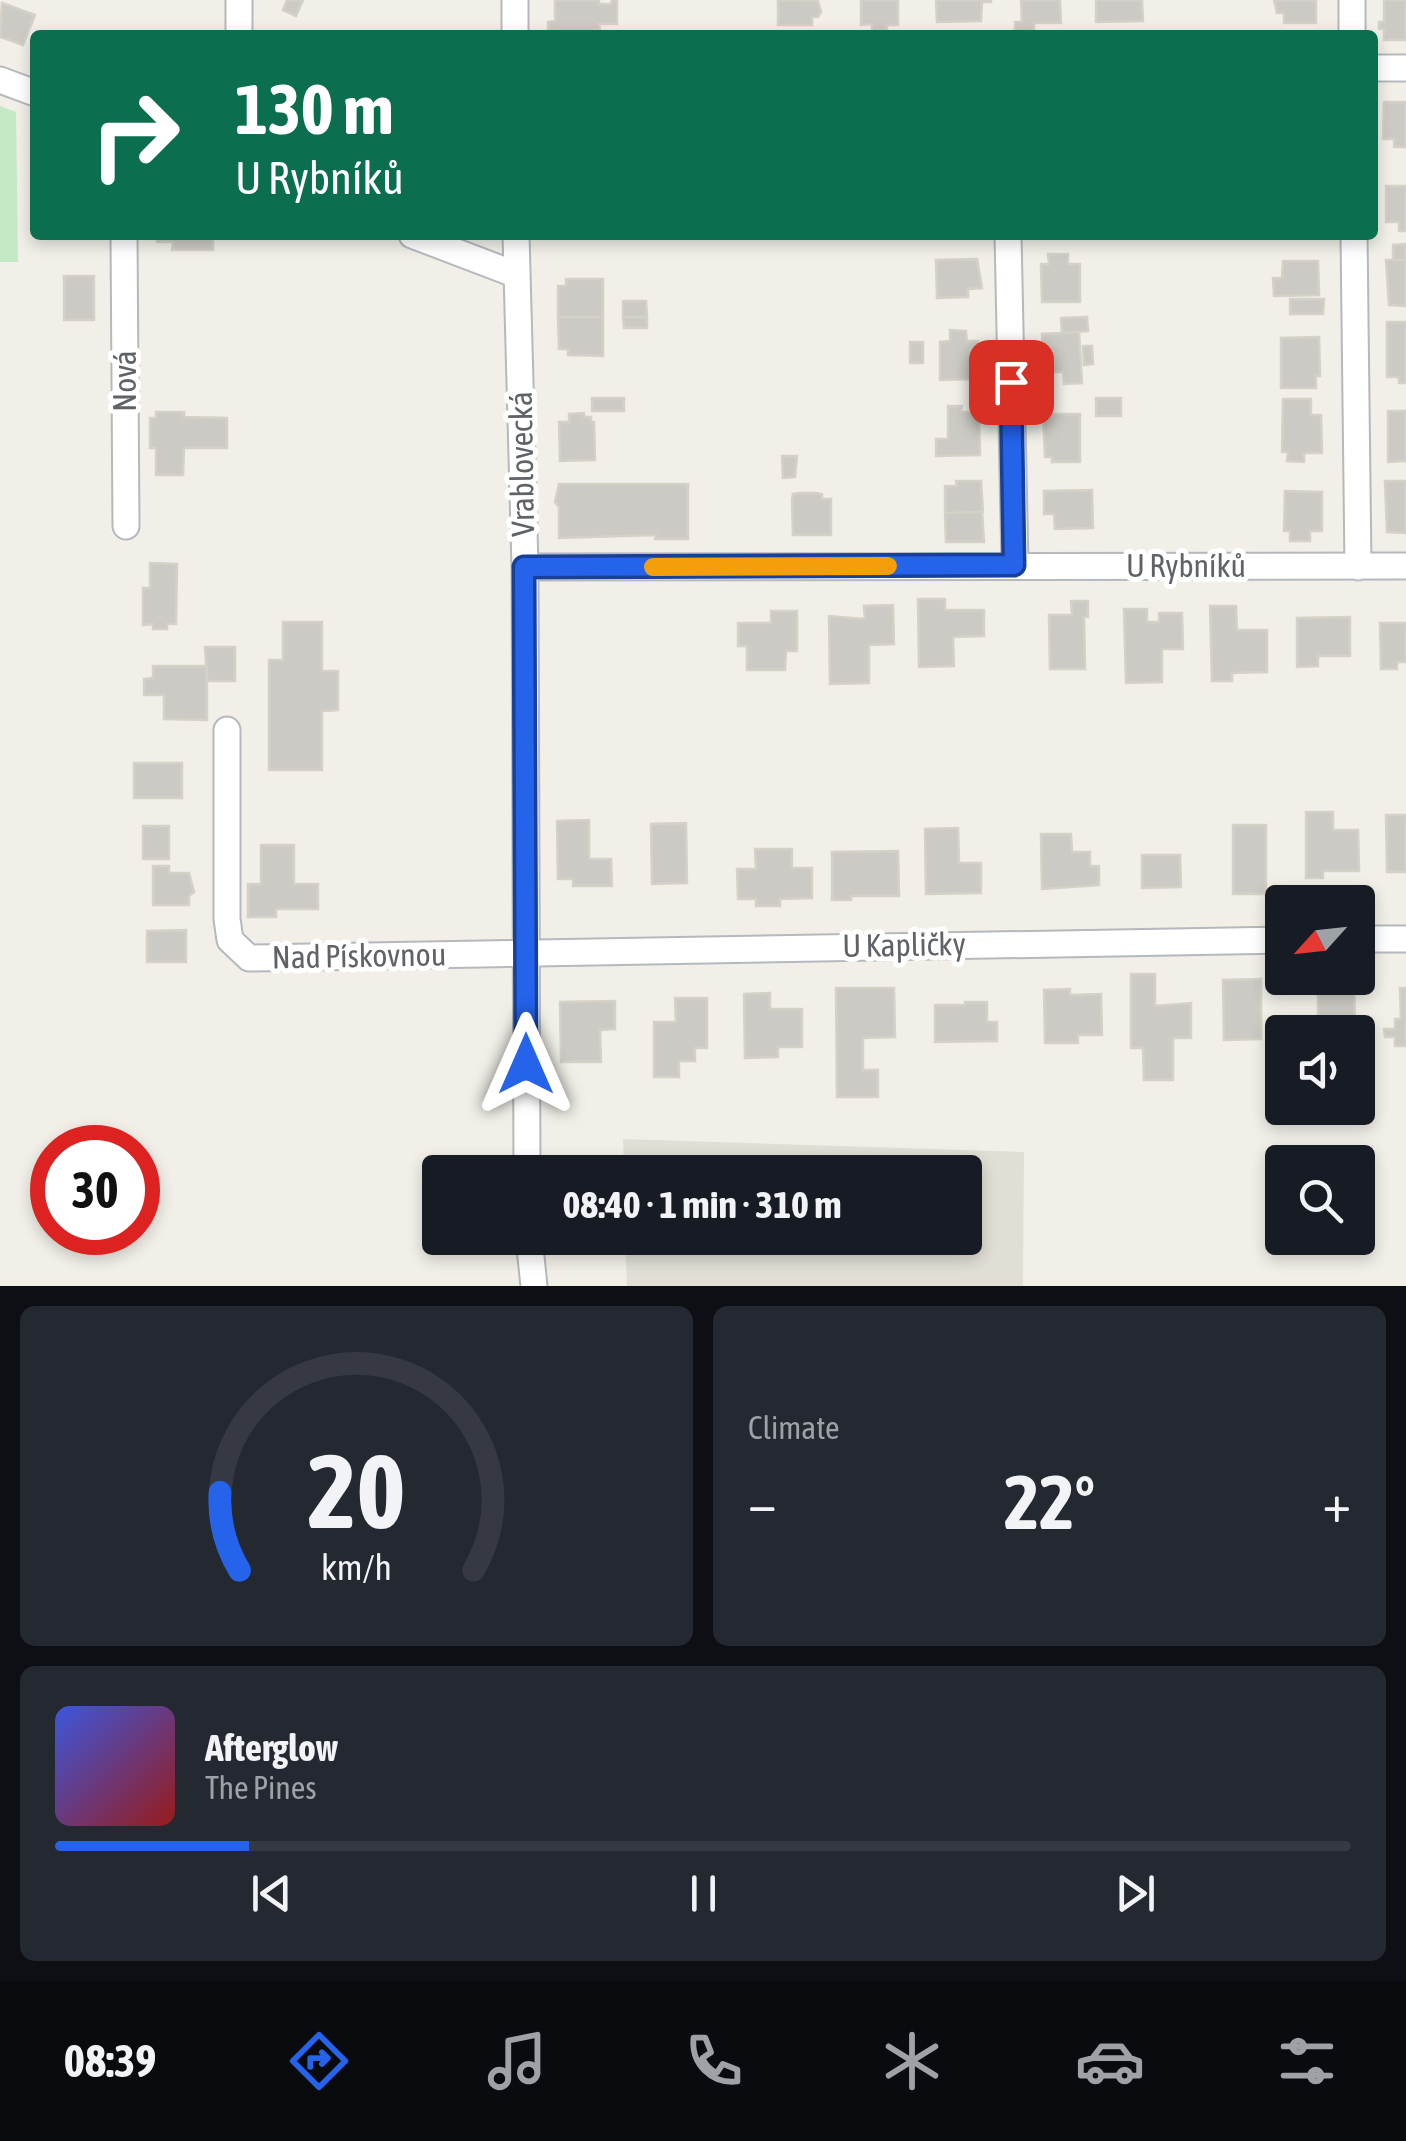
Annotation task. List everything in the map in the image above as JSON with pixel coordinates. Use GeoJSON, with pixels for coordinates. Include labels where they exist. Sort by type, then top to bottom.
{"type":"FeatureCollection","features":[{"type":"Feature","properties":{"kind":"street"},"geometry":{"type":"LineString","coordinates":[[239,0],[239,30]]}},
{"type":"Feature","properties":{"kind":"street"},"geometry":{"type":"LineString","coordinates":[[515,0],[515,30]]}},
{"type":"Feature","properties":{"kind":"street"},"geometry":{"type":"LineString","coordinates":[[1352,0],[1352,30]]}},
{"type":"Feature","properties":{"kind":"street"},"geometry":{"type":"LineString","coordinates":[[1378,68],[1406,68]]}},
{"type":"Feature","properties":{"kind":"street"},"geometry":{"type":"LineString","coordinates":[[0,80],[30,91]]}},
{"type":"Feature","properties":{"kind":"street","name":"Nová"},"geometry":{"type":"LineString","coordinates":[[124,240],[126,526]]}},
{"type":"Feature","properties":{"kind":"street"},"geometry":{"type":"LineString","coordinates":[[425,240],[517,275]]}},
{"type":"Feature","properties":{"kind":"street","name":"Vrablovecká"},"geometry":{"type":"LineString","coordinates":[[516,240],[524,567],[527,1155]]}},
{"type":"Feature","properties":{"kind":"street"},"geometry":{"type":"LineString","coordinates":[[1008,240],[1014,565]]}},
{"type":"Feature","properties":{"kind":"street"},"geometry":{"type":"LineString","coordinates":[[1354,240],[1358,567]]}},
{"type":"Feature","properties":{"kind":"street","name":"U Rybníků"},"geometry":{"type":"LineString","coordinates":[[524,567],[1406,566]]}},
{"type":"Feature","properties":{"kind":"street","name":"Nad Pískovnou"},"geometry":{"type":"LineString","coordinates":[[227,730],[227,920],[230,940],[248,958],[526,953]]}},
{"type":"Feature","properties":{"kind":"street"},"geometry":{"type":"LineString","coordinates":[[1375,939],[1406,939]]}},
{"type":"Feature","properties":{"kind":"street","name":"U Kapličky"},"geometry":{"type":"LineString","coordinates":[[526,953],[1265,940]]}},
{"type":"Feature","properties":{"kind":"street"},"geometry":{"type":"LineString","coordinates":[[531,1255],[534,1286]]}},
{"type":"Feature","properties":{"kind":"shaded area"},"geometry":{"type":"Polygon","coordinates":[[[623,1139],[1024,1152],[1023,1286],[627,1286],[626,1255],[982,1255],[982,1155],[623,1155],[623,1139]]]}},
{"type":"Feature","properties":{"kind":"green space"},"geometry":{"type":"Polygon","coordinates":[[[0,106],[16,112],[18,262],[0,262],[0,106]]]}},
{"type":"Feature","properties":{"kind":"building"},"geometry":{"type":"Polygon","coordinates":[[[287,0],[303,0],[296,16],[283,10],[287,0]]]}},
{"type":"Feature","properties":{"kind":"building"},"geometry":{"type":"Polygon","coordinates":[[[555,0],[599,0],[599,4],[611,4],[617,0],[617,24],[599,24],[600,30],[548,30],[548,22],[555,21],[555,0]]]}},
{"type":"Feature","properties":{"kind":"building"},"geometry":{"type":"Polygon","coordinates":[[[778,0],[818,1],[821,12],[812,17],[812,25],[778,25],[778,0]]]}},
{"type":"Feature","properties":{"kind":"building"},"geometry":{"type":"Polygon","coordinates":[[[861,0],[898,0],[898,25],[872,30],[872,24],[861,25],[861,0]]]}},
{"type":"Feature","properties":{"kind":"building"},"geometry":{"type":"Polygon","coordinates":[[[936,0],[991,2],[982,2],[981,21],[937,22],[936,0]]]}},
{"type":"Feature","properties":{"kind":"building"},"geometry":{"type":"Polygon","coordinates":[[[1021,0],[1060,0],[1061,23],[1034,23],[1034,30],[1015,30],[1015,22],[1022,22],[1021,0]]]}},
{"type":"Feature","properties":{"kind":"building"},"geometry":{"type":"Polygon","coordinates":[[[1096,0],[1142,0],[1143,21],[1096,22],[1096,0]]]}},
{"type":"Feature","properties":{"kind":"building"},"geometry":{"type":"Polygon","coordinates":[[[1274,0],[1316,0],[1316,23],[1284,23],[1284,13],[1277,13],[1274,0]]]}},
{"type":"Feature","properties":{"kind":"building"},"geometry":{"type":"Polygon","coordinates":[[[1384,0],[1406,0],[1406,40],[1384,40],[1379,22],[1384,22],[1384,0]]]}},
{"type":"Feature","properties":{"kind":"building"},"geometry":{"type":"Polygon","coordinates":[[[2,3],[35,15],[23,45],[0,37],[2,3]]]}},
{"type":"Feature","properties":{"kind":"building"},"geometry":{"type":"Polygon","coordinates":[[[1384,102],[1406,102],[1406,147],[1394,147],[1394,139],[1383,139],[1384,102]]]}},
{"type":"Feature","properties":{"kind":"building"},"geometry":{"type":"Polygon","coordinates":[[[1386,186],[1406,186],[1406,231],[1399,231],[1399,222],[1386,222],[1386,186]]]}},
{"type":"Feature","properties":{"kind":"building"},"geometry":{"type":"Polygon","coordinates":[[[213,240],[213,250],[172,250],[173,242],[157,242],[213,240]]]}},
{"type":"Feature","properties":{"kind":"building"},"geometry":{"type":"Polygon","coordinates":[[[1406,244],[1406,260],[1393,260],[1393,245],[1406,244]]]}},
{"type":"Feature","properties":{"kind":"building"},"geometry":{"type":"Polygon","coordinates":[[[1048,254],[1068,254],[1068,264],[1080,264],[1080,302],[1042,302],[1041,264],[1049,264],[1048,254]]]}},
{"type":"Feature","properties":{"kind":"building"},"geometry":{"type":"Polygon","coordinates":[[[977,259],[982,288],[968,289],[968,297],[937,298],[936,260],[977,259]]]}},
{"type":"Feature","properties":{"kind":"building"},"geometry":{"type":"Polygon","coordinates":[[[1386,260],[1406,260],[1406,306],[1389,305],[1386,260]]]}},
{"type":"Feature","properties":{"kind":"building"},"geometry":{"type":"Polygon","coordinates":[[[1283,261],[1318,261],[1319,295],[1274,296],[1273,278],[1282,278],[1283,261]]]}},
{"type":"Feature","properties":{"kind":"building"},"geometry":{"type":"Polygon","coordinates":[[[64,276],[94,276],[94,320],[64,320],[64,276]]]}},
{"type":"Feature","properties":{"kind":"building"},"geometry":{"type":"Polygon","coordinates":[[[566,279],[603,279],[603,317],[558,317],[558,286],[566,286],[566,279]]]}},
{"type":"Feature","properties":{"kind":"building"},"geometry":{"type":"Polygon","coordinates":[[[1290,299],[1324,299],[1323,314],[1290,314],[1290,299]]]}},
{"type":"Feature","properties":{"kind":"building"},"geometry":{"type":"Polygon","coordinates":[[[623,301],[646,301],[647,317],[623,317],[623,301]]]}},
{"type":"Feature","properties":{"kind":"building"},"geometry":{"type":"Polygon","coordinates":[[[558,317],[603,317],[603,356],[568,355],[568,349],[559,349],[558,317]]]}},
{"type":"Feature","properties":{"kind":"building"},"geometry":{"type":"Polygon","coordinates":[[[623,317],[647,317],[647,328],[624,328],[623,317]]]}},
{"type":"Feature","properties":{"kind":"building"},"geometry":{"type":"Polygon","coordinates":[[[1087,317],[1088,331],[1062,333],[1061,318],[1087,317]]]}},
{"type":"Feature","properties":{"kind":"building"},"geometry":{"type":"Polygon","coordinates":[[[1387,322],[1406,322],[1406,383],[1399,383],[1399,377],[1387,377],[1387,322]]]}},
{"type":"Feature","properties":{"kind":"building"},"geometry":{"type":"Polygon","coordinates":[[[950,330],[966,331],[967,341],[978,341],[978,379],[940,380],[940,342],[950,341],[950,330]]]}},
{"type":"Feature","properties":{"kind":"building"},"geometry":{"type":"Polygon","coordinates":[[[1079,332],[1082,383],[1064,384],[1063,372],[1043,372],[1042,334],[1079,332]]]}},
{"type":"Feature","properties":{"kind":"building"},"geometry":{"type":"Polygon","coordinates":[[[1319,337],[1320,376],[1316,376],[1316,388],[1281,388],[1281,338],[1319,337]]]}},
{"type":"Feature","properties":{"kind":"building"},"geometry":{"type":"Polygon","coordinates":[[[910,342],[923,342],[923,363],[910,363],[910,342]]]}},
{"type":"Feature","properties":{"kind":"building"},"geometry":{"type":"Polygon","coordinates":[[[1083,346],[1092,346],[1093,364],[1084,365],[1083,346]]]}},
{"type":"Feature","properties":{"kind":"building"},"geometry":{"type":"Polygon","coordinates":[[[592,398],[624,398],[624,411],[592,411],[592,398]]]}},
{"type":"Feature","properties":{"kind":"building"},"geometry":{"type":"Polygon","coordinates":[[[1096,398],[1121,398],[1121,416],[1096,416],[1096,398]]]}},
{"type":"Feature","properties":{"kind":"building"},"geometry":{"type":"Polygon","coordinates":[[[1283,399],[1311,399],[1311,415],[1321,415],[1322,453],[1304,453],[1304,462],[1287,461],[1288,452],[1282,452],[1283,399]]]}},
{"type":"Feature","properties":{"kind":"building"},"geometry":{"type":"Polygon","coordinates":[[[948,406],[962,406],[961,412],[979,412],[980,455],[936,456],[936,439],[948,439],[948,406]]]}},
{"type":"Feature","properties":{"kind":"building"},"geometry":{"type":"Polygon","coordinates":[[[1388,411],[1406,411],[1406,461],[1388,462],[1388,411]]]}},
{"type":"Feature","properties":{"kind":"building"},"geometry":{"type":"Polygon","coordinates":[[[156,412],[227,418],[227,448],[184,448],[183,475],[156,475],[156,448],[150,448],[150,418],[156,418],[156,412]]]}},
{"type":"Feature","properties":{"kind":"building"},"geometry":{"type":"Polygon","coordinates":[[[584,413],[594,422],[595,460],[560,461],[559,422],[569,422],[569,414],[584,413]]]}},
{"type":"Feature","properties":{"kind":"building"},"geometry":{"type":"Polygon","coordinates":[[[1043,414],[1080,414],[1080,462],[1052,462],[1052,457],[1045,457],[1043,414]]]}},
{"type":"Feature","properties":{"kind":"building"},"geometry":{"type":"Polygon","coordinates":[[[782,456],[797,456],[795,477],[783,478],[782,456]]]}},
{"type":"Feature","properties":{"kind":"building"},"geometry":{"type":"Polygon","coordinates":[[[956,481],[981,481],[983,512],[945,513],[945,486],[957,486],[956,481]]]}},
{"type":"Feature","properties":{"kind":"building"},"geometry":{"type":"Polygon","coordinates":[[[1385,481],[1406,481],[1406,533],[1387,532],[1385,481]]]}},
{"type":"Feature","properties":{"kind":"building"},"geometry":{"type":"Polygon","coordinates":[[[559,484],[688,484],[688,539],[655,539],[656,535],[559,538],[559,507],[555,502],[559,484]]]}},
{"type":"Feature","properties":{"kind":"building"},"geometry":{"type":"Polygon","coordinates":[[[1092,490],[1093,528],[1055,529],[1054,514],[1044,514],[1044,491],[1092,490]]]}},
{"type":"Feature","properties":{"kind":"building"},"geometry":{"type":"Polygon","coordinates":[[[1285,491],[1322,492],[1322,531],[1310,531],[1310,541],[1290,541],[1290,531],[1284,531],[1285,491]]]}},
{"type":"Feature","properties":{"kind":"building"},"geometry":{"type":"Polygon","coordinates":[[[793,494],[822,494],[822,499],[831,499],[831,535],[793,535],[792,499],[793,494]]]}},
{"type":"Feature","properties":{"kind":"building"},"geometry":{"type":"Polygon","coordinates":[[[982,512],[984,542],[946,542],[945,513],[982,512]]]}},
{"type":"Feature","properties":{"kind":"building"},"geometry":{"type":"Polygon","coordinates":[[[150,563],[177,564],[176,624],[167,624],[167,629],[143,625],[143,588],[150,588],[150,563]]]}},
{"type":"Feature","properties":{"kind":"building"},"geometry":{"type":"Polygon","coordinates":[[[918,599],[945,599],[945,610],[984,610],[984,636],[953,637],[954,666],[919,667],[918,599]]]}},
{"type":"Feature","properties":{"kind":"building"},"geometry":{"type":"Polygon","coordinates":[[[1071,601],[1088,601],[1088,617],[1084,617],[1085,669],[1050,669],[1049,615],[1072,615],[1071,601]]]}},
{"type":"Feature","properties":{"kind":"building"},"geometry":{"type":"Polygon","coordinates":[[[893,605],[894,644],[869,645],[869,683],[830,684],[829,616],[865,619],[864,606],[893,605]]]}},
{"type":"Feature","properties":{"kind":"building"},"geometry":{"type":"Polygon","coordinates":[[[1210,606],[1236,606],[1237,630],[1267,630],[1267,672],[1232,673],[1232,681],[1212,681],[1210,606]]]}},
{"type":"Feature","properties":{"kind":"building"},"geometry":{"type":"Polygon","coordinates":[[[1124,609],[1147,609],[1147,622],[1159,622],[1159,613],[1182,613],[1183,649],[1162,649],[1162,682],[1126,683],[1124,609]]]}},
{"type":"Feature","properties":{"kind":"building"},"geometry":{"type":"Polygon","coordinates":[[[771,611],[797,611],[797,651],[786,651],[785,670],[747,670],[747,646],[738,646],[738,623],[771,623],[771,611]]]}},
{"type":"Feature","properties":{"kind":"building"},"geometry":{"type":"Polygon","coordinates":[[[1350,617],[1350,656],[1318,656],[1318,666],[1297,667],[1297,618],[1350,617]]]}},
{"type":"Feature","properties":{"kind":"building"},"geometry":{"type":"Polygon","coordinates":[[[283,622],[322,622],[322,671],[338,671],[338,710],[322,711],[322,770],[269,770],[269,660],[283,660],[283,622]]]}},
{"type":"Feature","properties":{"kind":"building"},"geometry":{"type":"Polygon","coordinates":[[[1380,623],[1406,623],[1406,662],[1397,662],[1397,669],[1381,669],[1380,623]]]}},
{"type":"Feature","properties":{"kind":"building"},"geometry":{"type":"Polygon","coordinates":[[[205,647],[235,647],[235,681],[207,681],[205,647]]]}},
{"type":"Feature","properties":{"kind":"building"},"geometry":{"type":"Polygon","coordinates":[[[153,666],[207,666],[207,720],[164,719],[164,695],[144,695],[144,679],[153,678],[153,666]]]}},
{"type":"Feature","properties":{"kind":"building"},"geometry":{"type":"Polygon","coordinates":[[[134,763],[182,763],[182,798],[134,798],[134,763]]]}},
{"type":"Feature","properties":{"kind":"building"},"geometry":{"type":"Polygon","coordinates":[[[1306,812],[1333,812],[1333,830],[1358,830],[1359,871],[1323,871],[1323,878],[1306,878],[1306,812]]]}},
{"type":"Feature","properties":{"kind":"building"},"geometry":{"type":"Polygon","coordinates":[[[1386,815],[1406,815],[1406,872],[1387,872],[1386,815]]]}},
{"type":"Feature","properties":{"kind":"building"},"geometry":{"type":"Polygon","coordinates":[[[589,820],[589,859],[611,859],[612,886],[573,886],[573,879],[558,879],[557,821],[589,820]]]}},
{"type":"Feature","properties":{"kind":"building"},"geometry":{"type":"Polygon","coordinates":[[[686,823],[687,883],[652,884],[651,824],[686,823]]]}},
{"type":"Feature","properties":{"kind":"building"},"geometry":{"type":"Polygon","coordinates":[[[1233,825],[1266,825],[1265,894],[1233,894],[1233,825]]]}},
{"type":"Feature","properties":{"kind":"building"},"geometry":{"type":"Polygon","coordinates":[[[143,826],[169,826],[169,859],[143,859],[143,826]]]}},
{"type":"Feature","properties":{"kind":"building"},"geometry":{"type":"Polygon","coordinates":[[[958,828],[959,863],[981,863],[981,893],[926,894],[925,829],[958,828]]]}},
{"type":"Feature","properties":{"kind":"building"},"geometry":{"type":"Polygon","coordinates":[[[1041,834],[1071,834],[1072,852],[1090,852],[1090,866],[1099,866],[1099,885],[1042,889],[1041,834]]]}},
{"type":"Feature","properties":{"kind":"building"},"geometry":{"type":"Polygon","coordinates":[[[261,845],[294,845],[294,884],[318,884],[318,909],[276,909],[276,917],[248,917],[248,884],[261,884],[261,845]]]}},
{"type":"Feature","properties":{"kind":"building"},"geometry":{"type":"Polygon","coordinates":[[[755,849],[792,849],[792,868],[812,868],[812,898],[780,899],[780,906],[756,906],[756,899],[738,899],[737,869],[756,869],[755,849]]]}},
{"type":"Feature","properties":{"kind":"building"},"geometry":{"type":"Polygon","coordinates":[[[898,851],[899,896],[832,900],[832,852],[898,851]]]}},
{"type":"Feature","properties":{"kind":"building"},"geometry":{"type":"Polygon","coordinates":[[[1142,855],[1180,855],[1181,887],[1142,888],[1142,855]]]}},
{"type":"Feature","properties":{"kind":"building"},"geometry":{"type":"Polygon","coordinates":[[[153,866],[169,866],[169,873],[189,873],[194,892],[189,896],[189,905],[153,905],[153,866]]]}},
{"type":"Feature","properties":{"kind":"building"},"geometry":{"type":"Polygon","coordinates":[[[186,930],[186,962],[147,962],[147,931],[186,930]]]}},
{"type":"Feature","properties":{"kind":"building"},"geometry":{"type":"Polygon","coordinates":[[[1131,974],[1155,974],[1155,1006],[1191,1003],[1191,1038],[1173,1038],[1173,1080],[1144,1080],[1143,1048],[1131,1048],[1131,974]]]}},
{"type":"Feature","properties":{"kind":"building"},"geometry":{"type":"Polygon","coordinates":[[[1261,979],[1261,1039],[1224,1040],[1223,980],[1261,979]]]}},
{"type":"Feature","properties":{"kind":"building"},"geometry":{"type":"Polygon","coordinates":[[[836,988],[894,988],[895,1037],[863,1038],[863,1070],[878,1070],[878,1097],[837,1097],[836,988]]]}},
{"type":"Feature","properties":{"kind":"building"},"geometry":{"type":"Polygon","coordinates":[[[1400,988],[1406,988],[1406,1046],[1395,1046],[1395,1037],[1385,1037],[1384,1029],[1395,1029],[1395,1019],[1401,1019],[1400,988]]]}},
{"type":"Feature","properties":{"kind":"building"},"geometry":{"type":"Polygon","coordinates":[[[1070,989],[1070,995],[1101,994],[1102,1035],[1078,1035],[1078,1043],[1045,1043],[1044,990],[1070,989]]]}},
{"type":"Feature","properties":{"kind":"building"},"geometry":{"type":"Polygon","coordinates":[[[770,993],[770,1009],[802,1009],[802,1047],[778,1047],[778,1057],[745,1058],[744,994],[770,993]]]}},
{"type":"Feature","properties":{"kind":"building"},"geometry":{"type":"Polygon","coordinates":[[[1318,995],[1354,995],[1355,1015],[1318,1015],[1318,995]]]}},
{"type":"Feature","properties":{"kind":"building"},"geometry":{"type":"Polygon","coordinates":[[[675,998],[707,998],[707,1048],[695,1048],[695,1061],[679,1061],[679,1077],[654,1077],[654,1022],[676,1022],[675,998]]]}},
{"type":"Feature","properties":{"kind":"building"},"geometry":{"type":"Polygon","coordinates":[[[615,1001],[615,1029],[600,1030],[601,1062],[561,1062],[560,1002],[615,1001]]]}},
{"type":"Feature","properties":{"kind":"building"},"geometry":{"type":"Polygon","coordinates":[[[987,1002],[987,1022],[997,1022],[997,1041],[935,1042],[935,1005],[987,1002]]]}},
{"type":"Feature","properties":{"kind":"slow traffic"},"geometry":{"type":"LineString","coordinates":[[653,567],[888,566]]}},
{"type":"Feature","properties":{"kind":"route"},"geometry":{"type":"LineString","coordinates":[[526,1064],[524,567],[1014,565],[1011,382]]}}]}
